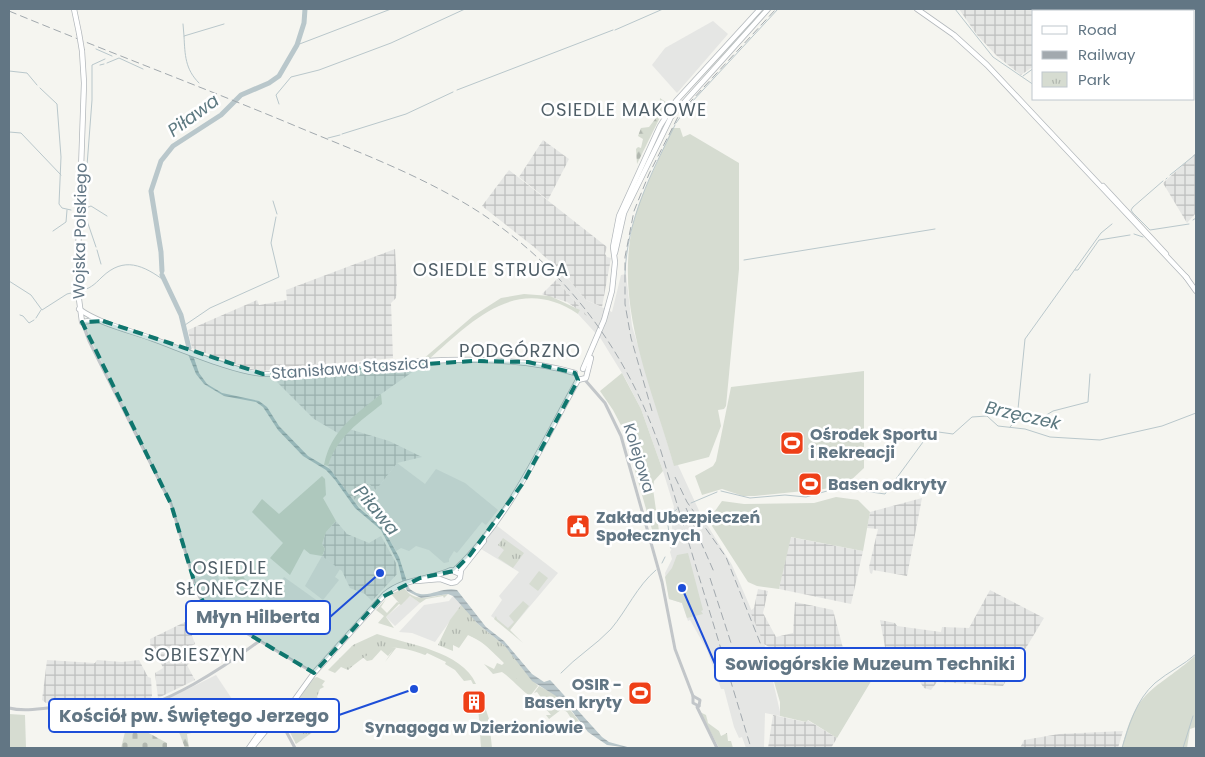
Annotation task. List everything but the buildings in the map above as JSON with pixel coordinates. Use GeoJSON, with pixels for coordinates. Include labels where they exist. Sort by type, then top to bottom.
{"type":"FeatureCollection","features":[{"type":"Feature","properties":{"kind":"main road","name":"Wojska Polskiego"},"geometry":{"type":"LineString","coordinates":[[74,9],[82,51],[84,82],[77,288],[81,320]]}},
{"type":"Feature","properties":{"kind":"main road"},"geometry":{"type":"LineString","coordinates":[[578,380],[585,380],[585,370],[612,291],[615,232],[622,206],[667,114],[684,91],[760,9]]}},
{"type":"Feature","properties":{"kind":"main road"},"geometry":{"type":"LineString","coordinates":[[615,255],[624,213],[671,117],[768,9]]}},
{"type":"Feature","properties":{"kind":"main road"},"geometry":{"type":"LineString","coordinates":[[916,9],[941,25],[971,49],[1187,278],[1196,291]]}},
{"type":"Feature","properties":{"kind":"main road","name":"Stanisława Staszica"},"geometry":{"type":"LineString","coordinates":[[79,309],[103,321],[233,367],[263,374],[356,366],[474,361],[528,362],[576,372]]}},
{"type":"Feature","properties":{"kind":"main road"},"geometry":{"type":"LineString","coordinates":[[81,320],[91,316]]}},
{"type":"Feature","properties":{"kind":"main road"},"geometry":{"type":"LineString","coordinates":[[81,320],[103,321]]}},
{"type":"Feature","properties":{"kind":"main road"},"geometry":{"type":"LineString","coordinates":[[410,582],[447,580],[450,583],[456,582],[523,483],[578,380],[576,372],[585,370]]}},
{"type":"Feature","properties":{"kind":"main road"},"geometry":{"type":"LineString","coordinates":[[454,571],[491,529]]}},
{"type":"Feature","properties":{"kind":"main road"},"geometry":{"type":"LineString","coordinates":[[251,748],[263,728],[279,718],[314,673],[385,594],[402,584],[447,572],[454,571],[460,574]]}},
{"type":"Feature","properties":{"kind":"main road"},"geometry":{"type":"LineString","coordinates":[[447,572],[447,580]]}},
{"type":"Feature","properties":{"kind":"street","name":"Wojska Polskiego"},"geometry":{"type":"LineString","coordinates":[[81,320],[89,342],[173,510],[197,591],[203,604],[214,614],[258,642],[314,673]]}},
{"type":"Feature","properties":{"kind":"street","name":"Kolejowa"},"geometry":{"type":"LineString","coordinates":[[585,380],[605,403],[621,436],[662,582],[675,649],[694,698]]}},
{"type":"Feature","properties":{"kind":"street"},"geometry":{"type":"LineString","coordinates":[[9,708],[74,706],[125,710],[138,707],[201,681],[258,642]]}},
{"type":"Feature","properties":{"kind":"street"},"geometry":{"type":"LineString","coordinates":[[694,698],[717,748]]}},
{"type":"Feature","properties":{"kind":"street"},"geometry":{"type":"LineString","coordinates":[[694,698],[700,700],[698,707]]}},
{"type":"Feature","properties":{"kind":"street"},"geometry":{"type":"LineString","coordinates":[[279,718],[295,748]]}},
{"type":"Feature","properties":{"kind":"highlighted area"},"geometry":{"type":"Polygon","coordinates":[[[103,321],[263,374],[474,361],[528,362],[575,373],[578,380],[523,483],[470,555],[454,571],[420,578],[382,597],[314,673],[208,610],[197,591],[171,504],[82,322],[103,321]]]}},
{"type":"Feature","properties":{"kind":"shaded area"},"geometry":{"type":"Polygon","coordinates":[[[959,9],[1090,10],[1032,10],[1032,67],[1021,75],[997,56],[977,35],[959,9]]]}},
{"type":"Feature","properties":{"kind":"shaded area"},"geometry":{"type":"Polygon","coordinates":[[[713,21],[728,34],[677,93],[652,65],[665,48],[713,21]]]}},
{"type":"Feature","properties":{"kind":"shaded area"},"geometry":{"type":"Polygon","coordinates":[[[543,140],[569,159],[548,200],[519,177],[543,140]]]}},
{"type":"Feature","properties":{"kind":"shaded area"},"geometry":{"type":"Polygon","coordinates":[[[1196,153],[1196,213],[1187,223],[1163,183],[1196,153]]]}},
{"type":"Feature","properties":{"kind":"shaded area"},"geometry":{"type":"Polygon","coordinates":[[[509,170],[607,247],[605,254],[611,258],[602,307],[586,300],[564,274],[534,247],[482,206],[509,170]]]}},
{"type":"Feature","properties":{"kind":"shaded area"},"geometry":{"type":"Polygon","coordinates":[[[395,249],[396,298],[391,303],[393,358],[261,371],[241,366],[192,348],[188,330],[257,300],[259,305],[287,300],[286,290],[395,249]]]}},
{"type":"Feature","properties":{"kind":"shaded area"},"geometry":{"type":"Polygon","coordinates":[[[564,274],[586,300],[612,312],[621,275],[626,274],[632,326],[674,465],[678,465],[701,515],[732,565],[763,637],[780,712],[780,716],[765,713],[764,748],[746,748],[742,737],[739,738],[734,727],[724,689],[721,689],[707,650],[690,620],[688,621],[682,603],[669,599],[665,573],[672,559],[670,552],[674,544],[671,518],[674,507],[663,471],[641,409],[625,378],[601,339],[578,314],[580,310],[584,314],[580,307],[556,280],[564,274]]]}},
{"type":"Feature","properties":{"kind":"shaded area"},"geometry":{"type":"Polygon","coordinates":[[[556,280],[587,316],[567,302],[542,294],[556,280]]]}},
{"type":"Feature","properties":{"kind":"shaded area"},"geometry":{"type":"Polygon","coordinates":[[[188,354],[193,355],[199,373],[207,384],[222,393],[259,401],[267,407],[279,426],[308,456],[330,469],[359,508],[383,528],[399,557],[409,588],[421,594],[450,589],[457,590],[486,627],[504,641],[532,674],[544,682],[550,680],[602,737],[609,742],[631,748],[607,745],[588,732],[564,701],[532,681],[505,646],[478,624],[453,596],[448,594],[421,598],[407,591],[398,563],[381,530],[355,508],[326,470],[303,456],[278,430],[263,407],[256,402],[224,396],[204,384],[196,374],[188,354]]]}},
{"type":"Feature","properties":{"kind":"shaded area"},"geometry":{"type":"Polygon","coordinates":[[[421,366],[381,394],[338,433],[314,419],[272,377],[421,366]]]}},
{"type":"Feature","properties":{"kind":"shaded area"},"geometry":{"type":"Polygon","coordinates":[[[349,429],[389,441],[422,457],[397,463],[376,490],[369,484],[353,501],[328,466],[333,450],[349,429]]]}},
{"type":"Feature","properties":{"kind":"shaded area"},"geometry":{"type":"Polygon","coordinates":[[[397,463],[425,484],[436,469],[465,483],[498,510],[486,525],[482,522],[457,553],[454,551],[449,562],[444,563],[429,550],[416,546],[409,551],[401,548],[396,551],[382,526],[353,501],[369,484],[376,490],[397,463]]]}},
{"type":"Feature","properties":{"kind":"shaded area","name":"Basen odkryty"},"geometry":{"type":"Polygon","coordinates":[[[819,477],[821,485],[802,490],[800,482],[819,477]]]}},
{"type":"Feature","properties":{"kind":"shaded area"},"geometry":{"type":"Polygon","coordinates":[[[922,498],[907,576],[873,570],[872,574],[870,573],[869,567],[878,529],[867,528],[870,512],[922,498]]]}},
{"type":"Feature","properties":{"kind":"shaded area"},"geometry":{"type":"Polygon","coordinates":[[[336,521],[347,534],[369,543],[381,536],[396,563],[397,574],[372,601],[365,594],[350,588],[342,571],[322,556],[325,549],[322,544],[326,532],[336,521]]]}},
{"type":"Feature","properties":{"kind":"shaded area"},"geometry":{"type":"Polygon","coordinates":[[[496,525],[558,573],[510,630],[491,616],[502,600],[499,596],[519,572],[481,549],[496,525]]]}},
{"type":"Feature","properties":{"kind":"shaded area"},"geometry":{"type":"Polygon","coordinates":[[[790,537],[863,551],[851,604],[779,589],[790,537]]]}},
{"type":"Feature","properties":{"kind":"shaded area"},"geometry":{"type":"Polygon","coordinates":[[[322,556],[340,569],[335,577],[339,580],[323,600],[305,586],[322,556]]]}},
{"type":"Feature","properties":{"kind":"shaded area"},"geometry":{"type":"Polygon","coordinates":[[[215,571],[222,585],[228,584],[233,594],[209,607],[195,579],[215,571]]]}},
{"type":"Feature","properties":{"kind":"shaded area"},"geometry":{"type":"Polygon","coordinates":[[[284,577],[319,602],[300,629],[259,609],[284,577]]]}},
{"type":"Feature","properties":{"kind":"shaded area"},"geometry":{"type":"Polygon","coordinates":[[[758,589],[768,591],[763,613],[776,637],[793,633],[795,602],[833,610],[843,648],[829,647],[817,650],[815,654],[824,677],[812,673],[764,644],[750,611],[754,608],[758,589]]]}},
{"type":"Feature","properties":{"kind":"shaded area"},"geometry":{"type":"Polygon","coordinates":[[[990,590],[1044,618],[1003,686],[937,682],[931,690],[924,688],[913,672],[887,658],[880,620],[895,623],[897,626],[941,632],[942,627],[969,628],[990,590]]]}},
{"type":"Feature","properties":{"kind":"shaded area"},"geometry":{"type":"Polygon","coordinates":[[[410,596],[420,603],[395,626],[386,617],[410,596]]]}},
{"type":"Feature","properties":{"kind":"shaded area"},"geometry":{"type":"Polygon","coordinates":[[[453,596],[462,604],[435,642],[412,633],[399,632],[424,605],[449,601],[453,596]]]}},
{"type":"Feature","properties":{"kind":"shaded area"},"geometry":{"type":"Polygon","coordinates":[[[187,621],[195,644],[186,649],[192,662],[187,665],[195,680],[158,698],[155,673],[163,668],[160,661],[151,659],[150,639],[187,621]]]}},
{"type":"Feature","properties":{"kind":"shaded area"},"geometry":{"type":"Polygon","coordinates":[[[47,660],[95,663],[97,660],[122,662],[139,660],[148,677],[151,678],[152,696],[148,702],[117,707],[83,701],[46,703],[42,700],[47,660]]]}},
{"type":"Feature","properties":{"kind":"shaded area"},"geometry":{"type":"Polygon","coordinates":[[[216,675],[246,720],[214,726],[175,727],[164,701],[216,675]]]}},
{"type":"Feature","properties":{"kind":"shaded area"},"geometry":{"type":"Polygon","coordinates":[[[773,715],[805,722],[807,720],[837,738],[831,748],[768,748],[773,715]]]}},
{"type":"Feature","properties":{"kind":"shaded area"},"geometry":{"type":"Polygon","coordinates":[[[1123,731],[1118,748],[1020,748],[1024,740],[1059,734],[1123,731]]]}},
{"type":"Feature","properties":{"kind":"green space"},"geometry":{"type":"Polygon","coordinates":[[[762,9],[766,9],[688,92],[688,91],[762,9]]]}},
{"type":"Feature","properties":{"kind":"green space"},"geometry":{"type":"Polygon","coordinates":[[[660,98],[667,103],[637,164],[636,149],[638,147],[641,148],[643,139],[638,136],[641,128],[649,127],[659,114],[660,98]]]}},
{"type":"Feature","properties":{"kind":"green space"},"geometry":{"type":"Polygon","coordinates":[[[672,128],[680,128],[683,137],[690,134],[739,163],[739,269],[726,406],[724,409],[718,410],[721,426],[709,457],[674,466],[638,346],[628,286],[628,255],[636,212],[672,128]]]}},
{"type":"Feature","properties":{"kind":"green space"},"geometry":{"type":"Polygon","coordinates":[[[524,294],[550,296],[580,310],[578,314],[556,303],[535,298],[515,300],[479,317],[428,360],[422,360],[473,316],[501,298],[524,294]]]}},
{"type":"Feature","properties":{"kind":"green space","name":"Ośrodek Sportu i Rekreacji"},"geometry":{"type":"Polygon","coordinates":[[[864,371],[864,468],[848,483],[824,489],[755,496],[743,496],[722,489],[702,495],[695,476],[713,466],[716,461],[731,387],[864,371]]]}},
{"type":"Feature","properties":{"kind":"green space"},"geometry":{"type":"Polygon","coordinates":[[[622,373],[641,409],[663,471],[654,481],[653,489],[660,538],[655,540],[623,429],[600,391],[622,373]]]}},
{"type":"Feature","properties":{"kind":"green space"},"geometry":{"type":"Polygon","coordinates":[[[381,394],[382,404],[343,438],[328,466],[324,465],[327,453],[338,433],[353,417],[381,394]]]}},
{"type":"Feature","properties":{"kind":"green space"},"geometry":{"type":"Polygon","coordinates":[[[322,476],[325,479],[326,495],[323,498],[336,521],[326,532],[322,544],[325,549],[322,556],[310,554],[304,549],[290,575],[270,558],[283,543],[252,512],[262,499],[279,514],[322,476]]]}},
{"type":"Feature","properties":{"kind":"green space"},"geometry":{"type":"Polygon","coordinates":[[[836,497],[858,500],[870,512],[863,551],[791,537],[779,589],[757,586],[748,582],[712,526],[710,518],[722,501],[744,504],[814,503],[836,497]]]}},
{"type":"Feature","properties":{"kind":"green space"},"geometry":{"type":"Polygon","coordinates":[[[503,538],[524,553],[513,568],[498,558],[504,550],[498,545],[503,538]]]}},
{"type":"Feature","properties":{"kind":"green space"},"geometry":{"type":"Polygon","coordinates":[[[688,553],[703,614],[687,618],[682,603],[669,599],[665,577],[672,568],[677,555],[688,553]]]}},
{"type":"Feature","properties":{"kind":"green space"},"geometry":{"type":"Polygon","coordinates":[[[233,562],[247,582],[236,590],[222,569],[233,562]]]}},
{"type":"Feature","properties":{"kind":"green space"},"geometry":{"type":"Polygon","coordinates":[[[539,571],[548,578],[538,591],[529,584],[539,571]]]}},
{"type":"Feature","properties":{"kind":"green space"},"geometry":{"type":"Polygon","coordinates":[[[404,588],[414,596],[425,598],[448,594],[444,598],[443,596],[426,599],[420,603],[410,596],[386,617],[394,628],[378,623],[384,616],[376,610],[386,599],[381,607],[387,613],[397,602],[399,603],[391,594],[404,588]]]}},
{"type":"Feature","properties":{"kind":"green space"},"geometry":{"type":"Polygon","coordinates":[[[523,601],[529,606],[510,630],[523,643],[494,619],[496,616],[508,628],[514,622],[509,616],[523,601]]]}},
{"type":"Feature","properties":{"kind":"green space"},"geometry":{"type":"Polygon","coordinates":[[[462,604],[478,624],[505,646],[524,672],[517,679],[493,651],[468,635],[459,648],[453,645],[453,651],[438,645],[450,620],[462,604]]]}},
{"type":"Feature","properties":{"kind":"green space"},"geometry":{"type":"Polygon","coordinates":[[[377,634],[433,650],[446,656],[469,673],[476,684],[473,684],[471,680],[464,681],[455,670],[445,664],[446,662],[427,653],[425,655],[402,648],[375,651],[348,670],[341,667],[335,673],[328,670],[353,645],[377,634]]]}},
{"type":"Feature","properties":{"kind":"green space"},"geometry":{"type":"Polygon","coordinates":[[[468,635],[505,646],[538,686],[530,696],[502,672],[493,674],[484,664],[494,669],[497,663],[502,665],[504,663],[480,640],[468,635]]]}},
{"type":"Feature","properties":{"kind":"green space"},"geometry":{"type":"Polygon","coordinates":[[[375,644],[396,648],[385,662],[393,650],[388,656],[381,650],[372,660],[367,661],[359,654],[375,644]]]}},
{"type":"Feature","properties":{"kind":"green space"},"geometry":{"type":"Polygon","coordinates":[[[773,649],[821,676],[873,678],[837,738],[808,720],[806,722],[780,716],[780,702],[765,651],[773,649]]]}},
{"type":"Feature","properties":{"kind":"green space"},"geometry":{"type":"Polygon","coordinates":[[[1196,655],[1196,727],[1190,729],[1187,748],[1122,748],[1134,713],[1141,702],[1149,692],[1196,655]]]}},
{"type":"Feature","properties":{"kind":"green space"},"geometry":{"type":"Polygon","coordinates":[[[317,677],[325,681],[322,685],[324,687],[320,689],[317,697],[322,703],[317,717],[316,730],[296,744],[283,719],[314,678],[317,677]]]}},
{"type":"Feature","properties":{"kind":"green space"},"geometry":{"type":"Polygon","coordinates":[[[539,686],[560,697],[582,725],[571,731],[576,726],[567,712],[562,709],[549,719],[546,715],[551,715],[546,709],[548,707],[537,692],[534,693],[539,686]]]}},
{"type":"Feature","properties":{"kind":"green space"},"geometry":{"type":"Polygon","coordinates":[[[484,704],[489,719],[492,748],[481,748],[478,705],[484,704]]]}},
{"type":"Feature","properties":{"kind":"green space"},"geometry":{"type":"Polygon","coordinates":[[[700,712],[706,715],[708,723],[719,731],[721,736],[727,733],[728,741],[731,741],[733,748],[719,748],[700,712]]]}},
{"type":"Feature","properties":{"kind":"green space"},"geometry":{"type":"Polygon","coordinates":[[[9,714],[25,715],[26,748],[9,748],[9,714]]]}},
{"type":"Feature","properties":{"kind":"green space"},"geometry":{"type":"Polygon","coordinates":[[[244,721],[245,726],[220,727],[187,734],[189,748],[185,748],[176,724],[210,725],[244,721]]]}},
{"type":"Feature","properties":{"kind":"green space"},"geometry":{"type":"Polygon","coordinates":[[[131,730],[145,731],[167,743],[167,748],[121,748],[125,732],[131,730]]]}},
{"type":"Feature","properties":{"kind":"waterway","name":"Piława"},"geometry":{"type":"LineString","coordinates":[[162,271],[161,252],[151,191],[161,161],[173,146],[221,115],[241,95],[269,83],[279,76],[297,45],[304,23],[305,9]]}},
{"type":"Feature","properties":{"kind":"waterway"},"geometry":{"type":"LineString","coordinates":[[297,45],[391,9]]}},
{"type":"Feature","properties":{"kind":"waterway"},"geometry":{"type":"LineString","coordinates":[[279,104],[276,95],[291,77],[319,70],[391,43],[465,9]]}},
{"type":"Feature","properties":{"kind":"waterway"},"geometry":{"type":"LineString","coordinates":[[615,30],[663,9]]}},
{"type":"Feature","properties":{"kind":"waterway"},"geometry":{"type":"LineString","coordinates":[[676,123],[690,104],[778,9]]}},
{"type":"Feature","properties":{"kind":"waterway"},"geometry":{"type":"LineString","coordinates":[[955,9],[993,57],[1032,84]]}},
{"type":"Feature","properties":{"kind":"waterway"},"geometry":{"type":"LineString","coordinates":[[183,24],[184,36]]}},
{"type":"Feature","properties":{"kind":"waterway"},"geometry":{"type":"LineString","coordinates":[[199,83],[188,67],[185,56],[184,36],[224,24]]}},
{"type":"Feature","properties":{"kind":"waterway"},"geometry":{"type":"LineString","coordinates":[[457,90],[613,30]]}},
{"type":"Feature","properties":{"kind":"waterway"},"geometry":{"type":"LineString","coordinates":[[96,49],[112,56]]}},
{"type":"Feature","properties":{"kind":"waterway"},"geometry":{"type":"LineString","coordinates":[[107,63],[119,58],[143,69]]}},
{"type":"Feature","properties":{"kind":"waterway"},"geometry":{"type":"LineString","coordinates":[[86,207],[84,205],[92,100],[92,65],[105,59]]}},
{"type":"Feature","properties":{"kind":"waterway"},"geometry":{"type":"LineString","coordinates":[[100,65],[104,64]]}},
{"type":"Feature","properties":{"kind":"waterway"},"geometry":{"type":"LineString","coordinates":[[1023,76],[1032,69]]}},
{"type":"Feature","properties":{"kind":"waterway"},"geometry":{"type":"LineString","coordinates":[[9,71],[27,73],[37,85]]}},
{"type":"Feature","properties":{"kind":"waterway"},"geometry":{"type":"LineString","coordinates":[[40,88],[57,104],[61,157],[59,204],[62,208],[71,210]]}},
{"type":"Feature","properties":{"kind":"waterway"},"geometry":{"type":"LineString","coordinates":[[342,134],[406,114],[453,92]]}},
{"type":"Feature","properties":{"kind":"waterway"},"geometry":{"type":"LineString","coordinates":[[625,274],[630,234],[635,216],[649,179],[675,125]]}},
{"type":"Feature","properties":{"kind":"waterway"},"geometry":{"type":"LineString","coordinates":[[9,132],[21,133],[61,175]]}},
{"type":"Feature","properties":{"kind":"waterway"},"geometry":{"type":"LineString","coordinates":[[328,138],[340,135]]}},
{"type":"Feature","properties":{"kind":"waterway"},"geometry":{"type":"LineString","coordinates":[[1170,175],[1196,154]]}},
{"type":"Feature","properties":{"kind":"waterway"},"geometry":{"type":"LineString","coordinates":[[1163,181],[1131,210],[1150,230],[1189,224]]}},
{"type":"Feature","properties":{"kind":"waterway"},"geometry":{"type":"LineString","coordinates":[[273,201],[277,214]]}},
{"type":"Feature","properties":{"kind":"waterway"},"geometry":{"type":"LineString","coordinates":[[96,247],[83,209],[91,206],[107,216]]}},
{"type":"Feature","properties":{"kind":"waterway"},"geometry":{"type":"LineString","coordinates":[[53,231],[66,222],[67,210]]}},
{"type":"Feature","properties":{"kind":"waterway"},"geometry":{"type":"LineString","coordinates":[[185,325],[210,308],[279,277],[271,243],[276,217]]}},
{"type":"Feature","properties":{"kind":"waterway"},"geometry":{"type":"LineString","coordinates":[[1010,427],[1017,419],[1025,339],[1101,233],[1112,224]]}},
{"type":"Feature","properties":{"kind":"waterway"},"geometry":{"type":"LineString","coordinates":[[744,260],[935,229]]}},
{"type":"Feature","properties":{"kind":"waterway"},"geometry":{"type":"LineString","coordinates":[[1134,234],[1143,237]]}},
{"type":"Feature","properties":{"kind":"waterway"},"geometry":{"type":"LineString","coordinates":[[1075,270],[1078,270],[1099,240],[1130,235]]}},
{"type":"Feature","properties":{"kind":"waterway"},"geometry":{"type":"LineString","coordinates":[[97,250],[101,264]]}},
{"type":"Feature","properties":{"kind":"waterway"},"geometry":{"type":"LineString","coordinates":[[79,291],[92,286],[110,270],[126,265],[141,267],[165,281]]}},
{"type":"Feature","properties":{"kind":"waterway","name":"Piława"},"geometry":{"type":"LineString","coordinates":[[162,275],[181,315],[189,348]]}},
{"type":"Feature","properties":{"kind":"waterway"},"geometry":{"type":"LineString","coordinates":[[9,281],[31,295],[42,310],[67,294],[75,292]]}},
{"type":"Feature","properties":{"kind":"waterway"},"geometry":{"type":"LineString","coordinates":[[36,318],[41,310]]}},
{"type":"Feature","properties":{"kind":"waterway"},"geometry":{"type":"LineString","coordinates":[[20,315],[29,323],[34,320]]}},
{"type":"Feature","properties":{"kind":"waterway"},"geometry":{"type":"LineString","coordinates":[[1018,419],[1043,417],[1053,411],[1088,402],[1090,374]]}},
{"type":"Feature","properties":{"kind":"waterway","name":"Brzęczek"},"geometry":{"type":"LineString","coordinates":[[850,489],[885,494],[931,431],[953,434],[972,417],[987,416],[998,426],[1025,429],[1050,437],[1100,440],[1162,426],[1196,413]]}},
{"type":"Feature","properties":{"kind":"waterway","name":"Brzęczek"},"geometry":{"type":"LineString","coordinates":[[721,491],[750,498],[785,495],[806,497],[827,491],[844,490]]}},
{"type":"Feature","properties":{"kind":"waterway","name":"Brzęczek"},"geometry":{"type":"LineString","coordinates":[[691,503],[717,492]]}},
{"type":"Feature","properties":{"kind":"waterway","name":"Brzęczek"},"geometry":{"type":"LineString","coordinates":[[671,548],[667,518],[677,509]]}},
{"type":"Feature","properties":{"kind":"waterway","name":"Brzęczek"},"geometry":{"type":"LineString","coordinates":[[662,563],[665,557]]}},
{"type":"Feature","properties":{"kind":"waterway","name":"Brzęczek"},"geometry":{"type":"LineString","coordinates":[[561,673],[611,629],[643,583],[656,570]]}},
{"type":"Feature","properties":{"kind":"waterway"},"geometry":{"type":"LineString","coordinates":[[1122,748],[1134,713],[1148,690],[1160,679],[1196,654]]}},
{"type":"Feature","properties":{"kind":"waterway"},"geometry":{"type":"LineString","coordinates":[[1183,748],[1193,716]]}},
{"type":"Feature","properties":{"kind":"railway"},"geometry":{"type":"LineString","coordinates":[[652,411],[631,338],[625,304],[625,257],[634,211],[649,174],[680,113],[776,9]]}},
{"type":"Feature","properties":{"kind":"railway"},"geometry":{"type":"LineString","coordinates":[[9,11],[286,122],[375,159],[440,189],[495,223],[527,248],[556,276],[583,306],[607,339],[628,374],[645,410],[660,448],[751,748]]}},
{"type":"Feature","properties":{"kind":"railway"},"geometry":{"type":"LineString","coordinates":[[675,477],[687,502],[726,557],[761,645]]}},
{"type":"Feature","properties":{"kind":"railway"},"geometry":{"type":"LineString","coordinates":[[686,508],[714,572]]}},
{"type":"Feature","properties":{"kind":"railway"},"geometry":{"type":"LineString","coordinates":[[710,578],[732,646]]}},
{"type":"Feature","properties":{"kind":"place","name":"Ośrodek Sportu i Rekreacji"},"geometry":{"type":"Point","coordinates":[792,443]}},
{"type":"Feature","properties":{"kind":"place","name":"Basen odkryty"},"geometry":{"type":"Point","coordinates":[810,484]}},
{"type":"Feature","properties":{"kind":"place","name":"Zakład Ubezpieczeń Społecznych"},"geometry":{"type":"Point","coordinates":[578,526]}},
{"type":"Feature","properties":{"kind":"place","name":"Młyn Hilberta"},"geometry":{"type":"Point","coordinates":[380,573]}},
{"type":"Feature","properties":{"kind":"place","name":"Sowiogórskie Muzeum Techniki"},"geometry":{"type":"Point","coordinates":[682,588]}},
{"type":"Feature","properties":{"kind":"place","name":"Kościół pw. Świętego Jerzego"},"geometry":{"type":"Point","coordinates":[414,689]}},
{"type":"Feature","properties":{"kind":"place","name":"OSIR - Basen kryty"},"geometry":{"type":"Point","coordinates":[640,693]}},
{"type":"Feature","properties":{"kind":"place","name":"Synagoga w Dzierżoniowie"},"geometry":{"type":"Point","coordinates":[474,702]}},
{"type":"Feature","properties":{"kind":"district","name":"OSIEDLE MAKOWE"},"geometry":{"type":"Point","coordinates":[624,109]}},
{"type":"Feature","properties":{"kind":"district","name":"OSIEDLE STRUGA"},"geometry":{"type":"Point","coordinates":[491,269]}},
{"type":"Feature","properties":{"kind":"district","name":"PODGÓRZNO"},"geometry":{"type":"Point","coordinates":[520,350]}},
{"type":"Feature","properties":{"kind":"district","name":"OSIEDLE SŁONECZNE"},"geometry":{"type":"Point","coordinates":[230,577]}},
{"type":"Feature","properties":{"kind":"district","name":"SOBIESZYN"},"geometry":{"type":"Point","coordinates":[195,654]}}]}
